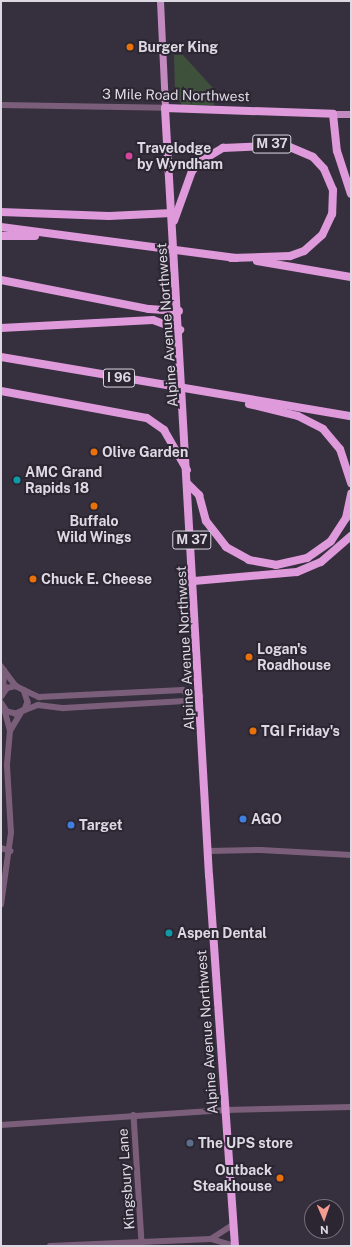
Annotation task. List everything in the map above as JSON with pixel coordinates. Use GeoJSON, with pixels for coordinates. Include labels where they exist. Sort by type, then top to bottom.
{"type":"FeatureCollection","features":[{"type":"Feature","properties":{"kind":"highway","name":"3 Mile Road Northwest"},"geometry":{"type":"LineString","coordinates":[[165,108],[333,114]]}},
{"type":"Feature","properties":{"kind":"highway","name":"Alpine Avenue Northwest"},"geometry":{"type":"LineString","coordinates":[[165,108],[182,360],[208,851],[235,1246]]}},
{"type":"Feature","properties":{"kind":"highway"},"geometry":{"type":"LineString","coordinates":[[333,114],[337,151],[351,194]]}},
{"type":"Feature","properties":{"kind":"highway","name":"M 37"},"geometry":{"type":"LineString","coordinates":[[173,223],[192,171],[218,150],[237,145],[285,145],[313,157],[324,168],[333,190],[332,214],[322,235],[304,251],[290,256],[231,258]]}},
{"type":"Feature","properties":{"kind":"highway"},"geometry":{"type":"LineString","coordinates":[[1,212],[115,216],[172,213]]}},
{"type":"Feature","properties":{"kind":"highway"},"geometry":{"type":"LineString","coordinates":[[1,227],[231,258],[351,277]]}},
{"type":"Feature","properties":{"kind":"highway"},"geometry":{"type":"LineString","coordinates":[[1,236],[67,236]]}},
{"type":"Feature","properties":{"kind":"highway"},"geometry":{"type":"LineString","coordinates":[[1,280],[164,311],[179,311]]}},
{"type":"Feature","properties":{"kind":"highway"},"geometry":{"type":"LineString","coordinates":[[164,311],[173,316],[180,330]]}},
{"type":"Feature","properties":{"kind":"highway"},"geometry":{"type":"LineString","coordinates":[[1,328],[153,320],[180,330]]}},
{"type":"Feature","properties":{"kind":"highway","name":"I 96"},"geometry":{"type":"LineString","coordinates":[[1,359],[351,416]]}},
{"type":"Feature","properties":{"kind":"highway","name":"M 37"},"geometry":{"type":"LineString","coordinates":[[1,391],[147,418],[164,430],[187,470]]}},
{"type":"Feature","properties":{"kind":"highway"},"geometry":{"type":"LineString","coordinates":[[226,395],[298,416],[323,429],[340,449],[351,483]]}},
{"type":"Feature","properties":{"kind":"highway"},"geometry":{"type":"LineString","coordinates":[[188,484],[199,495],[206,521],[226,547],[249,560],[276,565],[307,558],[331,541],[346,518],[351,494]]}},
{"type":"Feature","properties":{"kind":"highway"},"geometry":{"type":"LineString","coordinates":[[194,581],[297,572],[321,562],[351,536]]}},
{"type":"Feature","properties":{"kind":"main road","name":"Alpine Avenue Northwest"},"geometry":{"type":"LineString","coordinates":[[160,1],[165,108]]}},
{"type":"Feature","properties":{"kind":"main road","name":"3 Mile Road Northwest"},"geometry":{"type":"LineString","coordinates":[[333,114],[351,114]]}},
{"type":"Feature","properties":{"kind":"street","name":"3 Mile Road Northwest"},"geometry":{"type":"LineString","coordinates":[[1,105],[165,108]]}},
{"type":"Feature","properties":{"kind":"street"},"geometry":{"type":"LineString","coordinates":[[2,667],[16,686],[39,697],[183,690],[191,697]]}},
{"type":"Feature","properties":{"kind":"street"},"geometry":{"type":"LineString","coordinates":[[2,667],[2,694],[16,686]]}},
{"type":"Feature","properties":{"kind":"street"},"geometry":{"type":"LineString","coordinates":[[10,731],[28,702],[24,690]]}},
{"type":"Feature","properties":{"kind":"street"},"geometry":{"type":"LineString","coordinates":[[4,709],[12,714],[38,705],[64,708],[184,701],[191,697],[200,696]]}},
{"type":"Feature","properties":{"kind":"street"},"geometry":{"type":"LineString","coordinates":[[1,703],[10,731],[7,765],[11,851],[1,904]]}},
{"type":"Feature","properties":{"kind":"street"},"geometry":{"type":"LineString","coordinates":[[1,848],[11,851]]}},
{"type":"Feature","properties":{"kind":"street"},"geometry":{"type":"LineString","coordinates":[[208,851],[261,850],[351,855]]}},
{"type":"Feature","properties":{"kind":"street"},"geometry":{"type":"LineString","coordinates":[[1,1125],[225,1110],[351,1107]]}},
{"type":"Feature","properties":{"kind":"street","name":"Kingsbury Lane"},"geometry":{"type":"LineString","coordinates":[[134,1115],[142,1241]]}},
{"type":"Feature","properties":{"kind":"street"},"geometry":{"type":"LineString","coordinates":[[212,1239],[234,1224]]}},
{"type":"Feature","properties":{"kind":"street"},"geometry":{"type":"LineString","coordinates":[[50,1246],[212,1239],[235,1246]]}},
{"type":"Feature","properties":{"kind":"green space"},"geometry":{"type":"Polygon","coordinates":[[[174,55],[183,55],[213,88],[214,105],[182,105],[175,93],[174,55]]]}},
{"type":"Feature","properties":{"kind":"place","name":"Burger King"},"geometry":{"type":"Point","coordinates":[130,47]}},
{"type":"Feature","properties":{"kind":"place","name":"Travelodge by Wyndham"},"geometry":{"type":"Point","coordinates":[129,156]}},
{"type":"Feature","properties":{"kind":"place","name":"Olive Garden"},"geometry":{"type":"Point","coordinates":[94,452]}},
{"type":"Feature","properties":{"kind":"place","name":"AMC Grand Rapids 18"},"geometry":{"type":"Point","coordinates":[17,480]}},
{"type":"Feature","properties":{"kind":"place","name":"Buffalo Wild Wings"},"geometry":{"type":"Point","coordinates":[94,506]}},
{"type":"Feature","properties":{"kind":"place","name":"Chuck E. Cheese"},"geometry":{"type":"Point","coordinates":[33,579]}},
{"type":"Feature","properties":{"kind":"place","name":"Logan's Roadhouse"},"geometry":{"type":"Point","coordinates":[249,657]}},
{"type":"Feature","properties":{"kind":"place","name":"TGI Friday's"},"geometry":{"type":"Point","coordinates":[253,731]}},
{"type":"Feature","properties":{"kind":"place","name":"AGO"},"geometry":{"type":"Point","coordinates":[243,819]}},
{"type":"Feature","properties":{"kind":"place","name":"Target"},"geometry":{"type":"Point","coordinates":[71,825]}},
{"type":"Feature","properties":{"kind":"place","name":"Aspen Dental"},"geometry":{"type":"Point","coordinates":[169,933]}},
{"type":"Feature","properties":{"kind":"place","name":"The UPS store"},"geometry":{"type":"Point","coordinates":[190,1143]}},
{"type":"Feature","properties":{"kind":"place","name":"Outback Steakhouse"},"geometry":{"type":"Point","coordinates":[280,1178]}}]}
